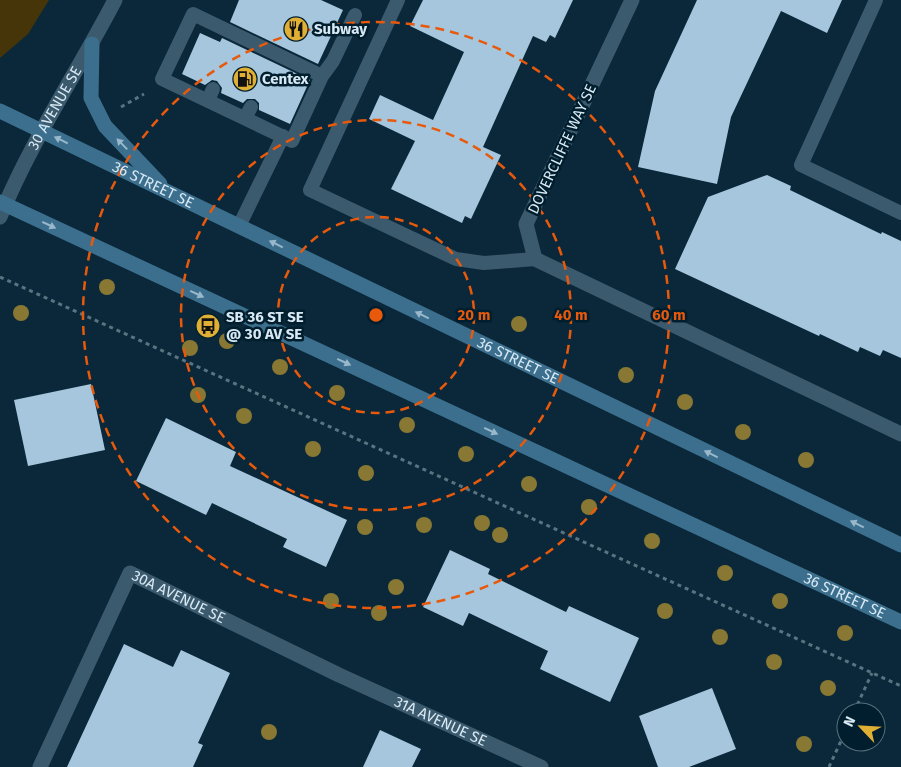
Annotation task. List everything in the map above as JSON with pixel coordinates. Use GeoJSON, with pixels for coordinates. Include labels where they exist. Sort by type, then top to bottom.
{"type":"FeatureCollection","features":[{"type":"Feature","properties":{"kind":"main road"},"geometry":{"type":"LineString","coordinates":[[92,44],[92,98],[105,126],[168,192]]}},
{"type":"Feature","properties":{"kind":"main road","name":"36 STREET SE"},"geometry":{"type":"LineString","coordinates":[[0,111],[901,545]]}},
{"type":"Feature","properties":{"kind":"main road","name":"36 STREET SE"},"geometry":{"type":"LineString","coordinates":[[2,208],[901,622]]}},
{"type":"Feature","properties":{"kind":"street","name":"30 AVENUE SE"},"geometry":{"type":"LineString","coordinates":[[2,208],[41,130],[92,44],[115,0]]}},
{"type":"Feature","properties":{"kind":"street","name":"DOVERCLIFFE WAY SE"},"geometry":{"type":"LineString","coordinates":[[535,259],[526,224],[632,0]]}},
{"type":"Feature","properties":{"kind":"street"},"geometry":{"type":"LineString","coordinates":[[535,259],[901,434]]}},
{"type":"Feature","properties":{"kind":"street","name":"30A AVENUE SE"},"geometry":{"type":"LineString","coordinates":[[40,767],[130,573],[339,675]]}},
{"type":"Feature","properties":{"kind":"street","name":"31A AVENUE SE"},"geometry":{"type":"LineString","coordinates":[[339,675],[541,767]]}},
{"type":"Feature","properties":{"kind":"lane"},"geometry":{"type":"LineString","coordinates":[[398,0],[310,190],[456,259],[484,263],[535,259]]}},
{"type":"Feature","properties":{"kind":"lane"},"geometry":{"type":"LineString","coordinates":[[876,0],[801,165],[901,212]]}},
{"type":"Feature","properties":{"kind":"lane"},"geometry":{"type":"LineString","coordinates":[[322,76],[274,60],[235,42],[194,14],[162,79],[210,95],[248,112],[292,141],[322,76],[333,61],[355,15]]}},
{"type":"Feature","properties":{"kind":"lane"},"geometry":{"type":"LineString","coordinates":[[238,226],[283,136]]}},
{"type":"Feature","properties":{"kind":"path"},"geometry":{"type":"LineString","coordinates":[[117,110],[149,92]]}},
{"type":"Feature","properties":{"kind":"path"},"geometry":{"type":"LineString","coordinates":[[0,277],[901,686]]}},
{"type":"Feature","properties":{"kind":"path"},"geometry":{"type":"LineString","coordinates":[[859,702],[872,673]]}},
{"type":"Feature","properties":{"kind":"path"},"geometry":{"type":"LineString","coordinates":[[829,767],[836,752]]}},
{"type":"Feature","properties":{"kind":"shaded area"},"geometry":{"type":"Polygon","coordinates":[[[0,0],[49,0],[28,34],[0,58],[0,0]]]}},
{"type":"Feature","properties":{"kind":"building"},"geometry":{"type":"Polygon","coordinates":[[[239,0],[321,0],[343,10],[318,64],[230,22],[239,0]]]}},
{"type":"Feature","properties":{"kind":"building"},"geometry":{"type":"Polygon","coordinates":[[[423,0],[573,0],[555,38],[550,35],[546,42],[533,36],[483,147],[501,155],[471,219],[465,216],[462,223],[391,189],[415,141],[369,119],[380,95],[433,120],[464,52],[410,26],[423,0]]]}},
{"type":"Feature","properties":{"kind":"building"},"geometry":{"type":"Polygon","coordinates":[[[697,0],[842,0],[827,33],[781,11],[731,117],[717,184],[638,167],[655,91],[697,0]]]}},
{"type":"Feature","properties":{"kind":"building","name":"Centex"},"geometry":{"type":"Polygon","coordinates":[[[200,33],[220,42],[222,38],[310,80],[290,124],[259,110],[259,103],[255,99],[247,99],[243,103],[221,93],[222,88],[217,81],[212,80],[205,85],[182,74],[200,33]]]}},
{"type":"Feature","properties":{"kind":"building"},"geometry":{"type":"Polygon","coordinates":[[[767,175],[791,186],[790,190],[881,234],[882,232],[901,241],[901,358],[883,350],[880,356],[860,347],[858,352],[820,334],[819,336],[675,269],[708,197],[767,175]]]}},
{"type":"Feature","properties":{"kind":"building"},"geometry":{"type":"Polygon","coordinates":[[[91,384],[105,450],[28,466],[14,400],[91,384]]]}},
{"type":"Feature","properties":{"kind":"building"},"geometry":{"type":"Polygon","coordinates":[[[166,418],[236,452],[230,466],[347,520],[326,567],[283,547],[287,539],[212,503],[206,515],[136,481],[166,418]]]}},
{"type":"Feature","properties":{"kind":"building"},"geometry":{"type":"Polygon","coordinates":[[[450,550],[490,569],[488,574],[566,612],[569,606],[639,638],[610,702],[540,669],[548,651],[469,613],[463,626],[423,607],[450,550]]]}},
{"type":"Feature","properties":{"kind":"building"},"geometry":{"type":"Polygon","coordinates":[[[124,644],[173,667],[181,650],[230,673],[198,743],[203,745],[193,767],[67,767],[124,644]]]}},
{"type":"Feature","properties":{"kind":"building"},"geometry":{"type":"Polygon","coordinates":[[[712,688],[736,749],[689,767],[658,767],[639,716],[712,688]]]}},
{"type":"Feature","properties":{"kind":"building"},"geometry":{"type":"Polygon","coordinates":[[[380,730],[421,749],[412,767],[363,767],[380,730]]]}},
{"type":"Feature","properties":{"kind":"place","name":"Subway"},"geometry":{"type":"Point","coordinates":[296,29]}},
{"type":"Feature","properties":{"kind":"place","name":"Centex"},"geometry":{"type":"Point","coordinates":[245,79]}},
{"type":"Feature","properties":{"kind":"place","name":"SB 36 ST SE @ 30 AV SE"},"geometry":{"type":"Point","coordinates":[208,326]}}]}
